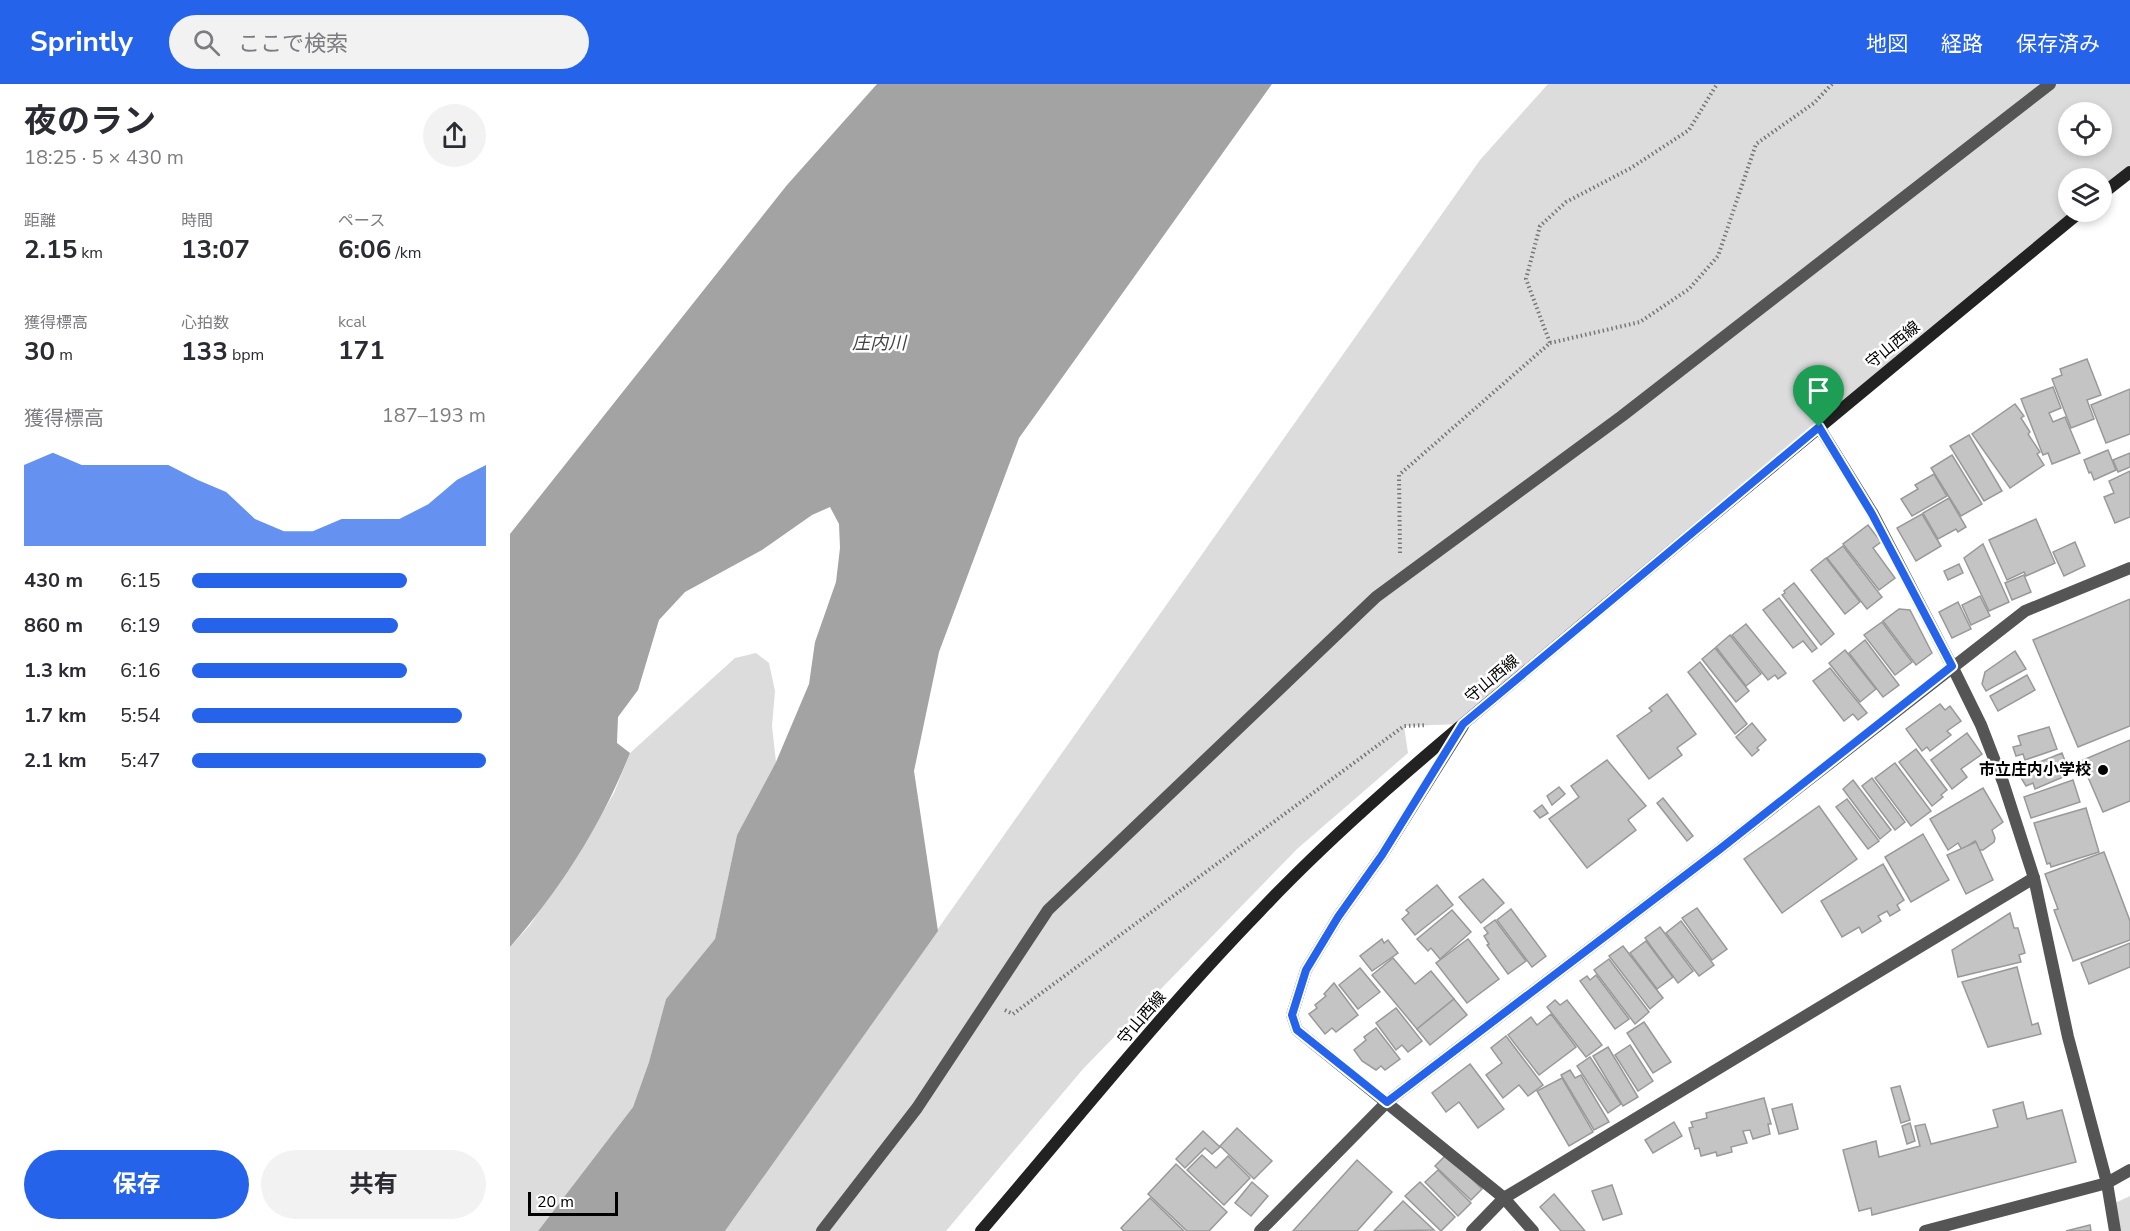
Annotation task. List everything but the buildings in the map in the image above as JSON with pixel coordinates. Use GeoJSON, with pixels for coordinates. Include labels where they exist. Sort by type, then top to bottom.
{"type":"FeatureCollection","features":[{"type":"Feature","properties":{"kind":"main road"},"geometry":{"type":"LineString","coordinates":[[2112,186],[2130,172]]}},
{"type":"Feature","properties":{"kind":"main road","name":"守山西線"},"geometry":{"type":"LineString","coordinates":[[981,1231],[1156,1026],[1259,911],[1363,811],[1463,724],[2068,222]]}},
{"type":"Feature","properties":{"kind":"street"},"geometry":{"type":"LineString","coordinates":[[822,1231],[917,1108],[1048,910],[1376,597],[1622,417],[2050,84]]}},
{"type":"Feature","properties":{"kind":"street"},"geometry":{"type":"LineString","coordinates":[[1819,427],[1872,514],[1952,666],[1988,744],[2034,878],[2068,1037],[2107,1183],[2115,1231]]}},
{"type":"Feature","properties":{"kind":"street"},"geometry":{"type":"LineString","coordinates":[[1260,1231],[1387,1102],[1720,849],[1952,666],[2025,611],[2130,568]]}},
{"type":"Feature","properties":{"kind":"street"},"geometry":{"type":"LineString","coordinates":[[1463,724],[1382,855],[1338,917],[1306,970],[1292,1015],[1297,1030],[1504,1198],[1533,1231]]}},
{"type":"Feature","properties":{"kind":"street"},"geometry":{"type":"LineString","coordinates":[[1472,1231],[1504,1198],[2034,878]]}},
{"type":"Feature","properties":{"kind":"street"},"geometry":{"type":"LineString","coordinates":[[1924,1231],[2107,1183],[2130,1170]]}},
{"type":"Feature","properties":{"kind":"path"},"geometry":{"type":"LineString","coordinates":[[1550,343],[1526,279],[1539,226],[1566,202],[1631,168],[1689,130],[1717,84]]}},
{"type":"Feature","properties":{"kind":"path"},"geometry":{"type":"LineString","coordinates":[[1401,578],[1399,475],[1550,343],[1640,322],[1689,289],[1718,256],[1756,144],[1814,103],[1832,84]]}},
{"type":"Feature","properties":{"kind":"path"},"geometry":{"type":"LineString","coordinates":[[987,1002],[1012,1014],[1404,726],[1463,724]]}},
{"type":"Feature","properties":{"kind":"shaded area"},"geometry":{"type":"Polygon","coordinates":[[[1548,84],[2130,84],[2130,172],[2112,186],[2112,168],[2058,168],[2058,222],[2068,222],[1463,724],[1404,726],[1408,753],[1297,849],[1083,1069],[946,1231],[725,1231],[1480,160],[1548,84]]]}},
{"type":"Feature","properties":{"kind":"shaded area"},"geometry":{"type":"Polygon","coordinates":[[[756,653],[769,663],[775,691],[772,726],[776,762],[737,835],[715,939],[666,999],[649,1062],[633,1107],[538,1231],[510,1231],[510,947],[530,925],[579,853],[614,793],[630,753],[735,658],[756,653]]]}},
{"type":"Feature","properties":{"kind":"shaded area"},"geometry":{"type":"Polygon","coordinates":[[[2130,1196],[2130,1231],[2121,1231],[2115,1203],[2130,1196]]]}},
{"type":"Feature","properties":{"kind":"water","name":"庄内川"},"geometry":{"type":"Polygon","coordinates":[[[877,84],[1272,84],[1019,438],[939,652],[914,771],[938,931],[725,1231],[538,1231],[633,1107],[649,1062],[666,999],[715,939],[737,835],[776,762],[809,684],[815,642],[836,582],[840,548],[839,524],[830,507],[812,515],[762,550],[685,592],[659,620],[638,690],[618,717],[617,743],[630,753],[619,779],[593,831],[563,879],[510,947],[510,534],[787,185],[877,84]]]}},
{"type":"Feature","properties":{"kind":"place","name":"市立庄内小学校"},"geometry":{"type":"Point","coordinates":[2103,770]}},
{"type":"Feature","properties":{"kind":"route"},"geometry":{"type":"LineString","coordinates":[[1819,427],[1872,514],[1952,666],[1720,849],[1387,1102],[1297,1030],[1292,1015],[1306,970],[1338,917],[1382,855],[1463,724],[1819,427]]}}]}
